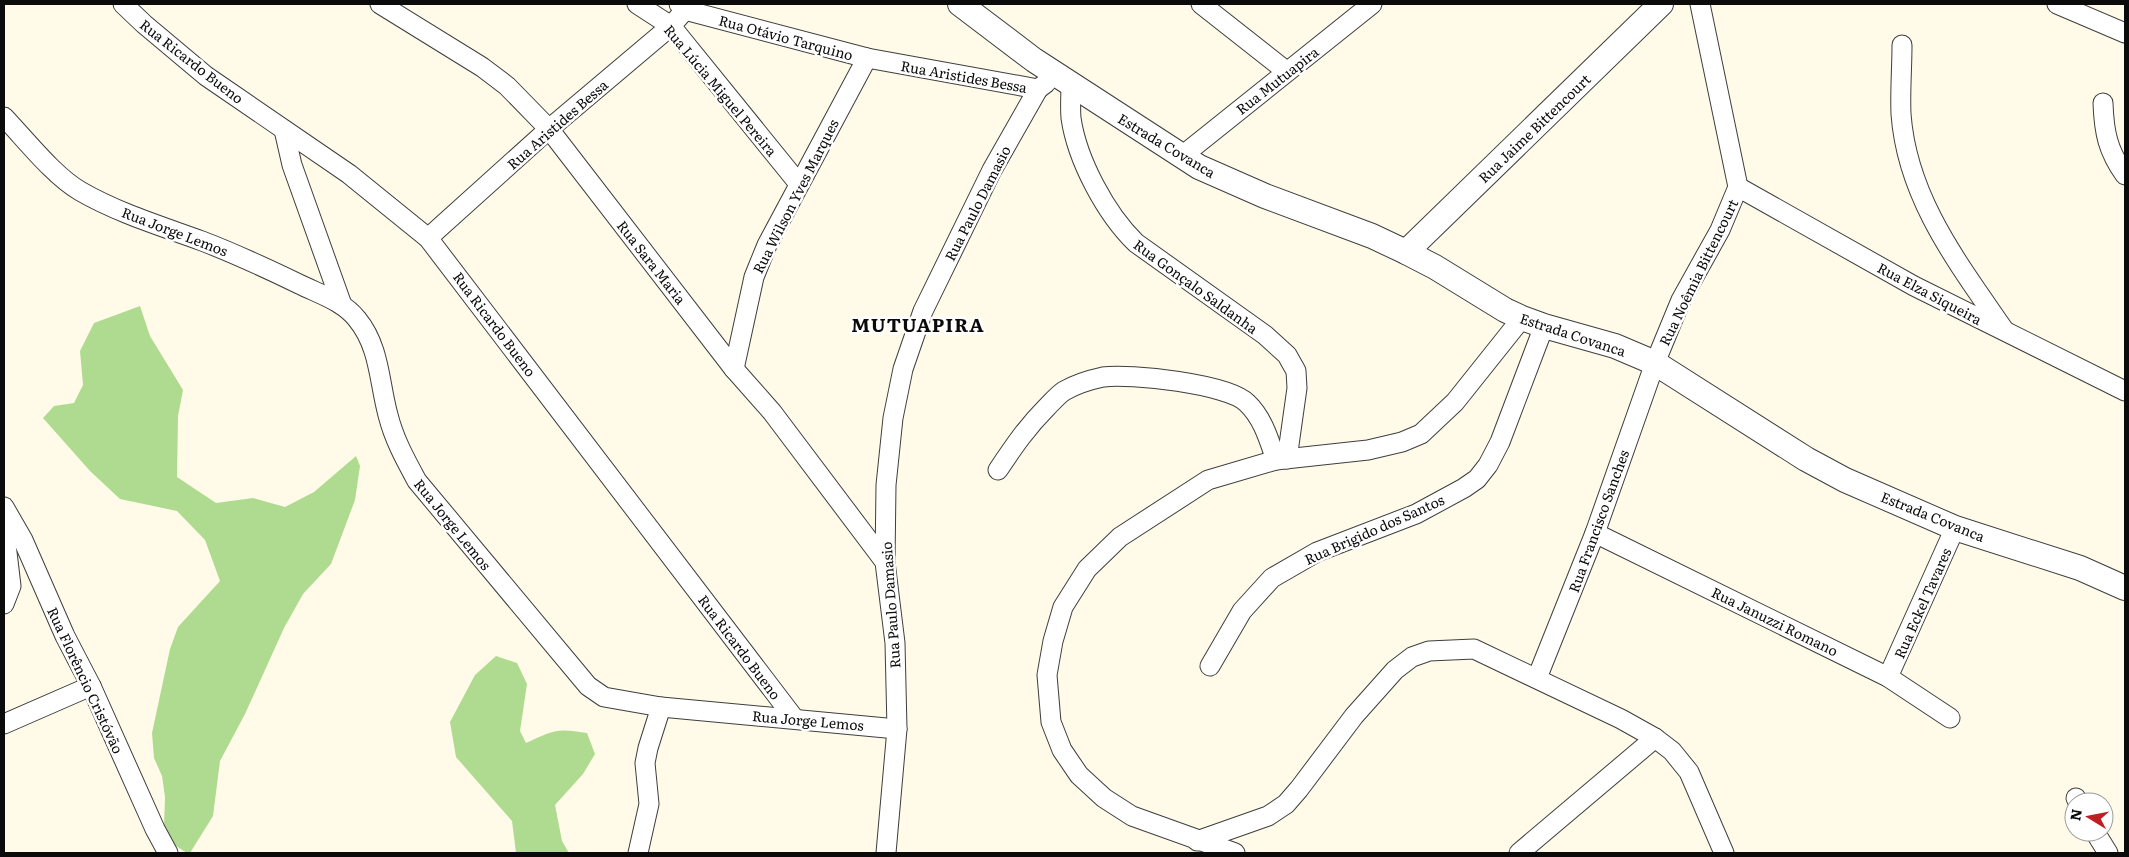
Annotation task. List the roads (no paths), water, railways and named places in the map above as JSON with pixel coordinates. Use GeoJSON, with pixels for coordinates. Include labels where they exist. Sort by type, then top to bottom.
{"type":"FeatureCollection","features":[{"type":"Feature","properties":{"kind":"street","name":"Rua Ricardo Bueno"},"geometry":{"type":"LineString","coordinates":[[123,4],[206,76],[349,174],[428,238],[794,718]]}},
{"type":"Feature","properties":{"kind":"street","name":"Rua Sara Maria"},"geometry":{"type":"LineString","coordinates":[[380,4],[482,67],[507,86],[549,129],[734,369],[772,412],[885,562]]}},
{"type":"Feature","properties":{"kind":"street","name":"Rua Lúcia Miguel Pereira"},"geometry":{"type":"LineString","coordinates":[[637,4],[671,26],[799,184]]}},
{"type":"Feature","properties":{"kind":"street","name":"Estrada Covanca"},"geometry":{"type":"LineString","coordinates":[[960,4],[1064,79],[1199,167],[1226,180],[1372,236],[1435,267],[1504,310],[1522,318],[1615,346],[1655,363],[1782,444],[1845,480],[1955,528],[2080,568],[2125,588]]}},
{"type":"Feature","properties":{"kind":"street"},"geometry":{"type":"LineString","coordinates":[[1201,4],[1286,71]]}},
{"type":"Feature","properties":{"kind":"street","name":"Rua Mutuapira"},"geometry":{"type":"LineString","coordinates":[[1182,156],[1372,4]]}},
{"type":"Feature","properties":{"kind":"street","name":"Rua Jaime Bittencourt"},"geometry":{"type":"LineString","coordinates":[[1406,252],[1661,4]]}},
{"type":"Feature","properties":{"kind":"street","name":"Rua Noêmia Bittencourt"},"geometry":{"type":"LineString","coordinates":[[1655,363],[1681,300],[1720,230],[1738,187],[1700,4]]}},
{"type":"Feature","properties":{"kind":"street"},"geometry":{"type":"LineString","coordinates":[[2057,4],[2125,33]]}},
{"type":"Feature","properties":{"kind":"street","name":"Rua Aristides Bessa"},"geometry":{"type":"LineString","coordinates":[[428,238],[549,129],[671,26],[682,7]]}},
{"type":"Feature","properties":{"kind":"street","name":"Rua Otávio Tarquino"},"geometry":{"type":"LineString","coordinates":[[682,7],[867,58]]}},
{"type":"Feature","properties":{"kind":"street"},"geometry":{"type":"LineString","coordinates":[[1902,45],[1902,114],[1908,154],[1923,202],[1957,261],[2004,331]]}},
{"type":"Feature","properties":{"kind":"street","name":"Rua Aristides Bessa"},"geometry":{"type":"LineString","coordinates":[[867,58],[1038,89],[1064,79]]}},
{"type":"Feature","properties":{"kind":"street","name":"Rua Wilson Yves Marques"},"geometry":{"type":"LineString","coordinates":[[734,369],[754,277],[767,245],[867,58]]}},
{"type":"Feature","properties":{"kind":"street","name":"Rua Gonçalo Saldanha"},"geometry":{"type":"LineString","coordinates":[[1064,79],[1077,142],[1098,192],[1123,230],[1136,243],[1265,335],[1288,355],[1296,372],[1297,388],[1282,459]]}},
{"type":"Feature","properties":{"kind":"street","name":"Rua Paulo Damasio"},"geometry":{"type":"LineString","coordinates":[[886,853],[897,729],[895,643],[885,562],[886,485],[893,418],[903,369],[923,311],[992,170],[1038,89]]}},
{"type":"Feature","properties":{"kind":"street"},"geometry":{"type":"LineString","coordinates":[[2103,103],[2103,125],[2108,143],[2114,159],[2125,175]]}},
{"type":"Feature","properties":{"kind":"street","name":"Rua Jorge Lemos"},"geometry":{"type":"LineString","coordinates":[[4,117],[44,159],[78,190],[122,212],[239,256],[342,305],[356,317],[366,331],[378,359],[388,414],[396,442],[416,481],[588,686],[604,697],[661,707],[897,729]]}},
{"type":"Feature","properties":{"kind":"street"},"geometry":{"type":"LineString","coordinates":[[284,130],[292,165],[342,305]]}},
{"type":"Feature","properties":{"kind":"street","name":"Rua Elza Siqueira"},"geometry":{"type":"LineString","coordinates":[[1738,187],[1914,286],[2125,391]]}},
{"type":"Feature","properties":{"kind":"street"},"geometry":{"type":"LineString","coordinates":[[1235,853],[1197,841],[1132,816],[1104,798],[1079,775],[1062,750],[1051,722],[1047,675],[1053,641],[1063,607],[1087,568],[1120,536],[1208,480],[1282,459],[1368,450],[1402,442],[1421,434],[1455,402],[1522,318]]}},
{"type":"Feature","properties":{"kind":"street","name":"Rua Brigido dos Santos"},"geometry":{"type":"LineString","coordinates":[[1210,666],[1242,610],[1272,578],[1317,552],[1416,514],[1477,479],[1488,465],[1500,442],[1544,326]]}},
{"type":"Feature","properties":{"kind":"street","name":"Rua Francisco Sanches"},"geometry":{"type":"LineString","coordinates":[[1537,678],[1595,533],[1655,363]]}},
{"type":"Feature","properties":{"kind":"street"},"geometry":{"type":"LineString","coordinates":[[998,470],[1028,426],[1062,393],[1080,382],[1105,377],[1150,378],[1204,386],[1234,394],[1246,402],[1261,419],[1282,459]]}},
{"type":"Feature","properties":{"kind":"street","name":"Rua Florêncio Cristóvão"},"geometry":{"type":"LineString","coordinates":[[4,507],[23,540],[65,636],[91,686],[155,829],[168,853]]}},
{"type":"Feature","properties":{"kind":"street"},"geometry":{"type":"LineString","coordinates":[[4,527],[11,586],[4,604]]}},
{"type":"Feature","properties":{"kind":"street","name":"Rua Eckel Tavares"},"geometry":{"type":"LineString","coordinates":[[1888,677],[1955,528]]}},
{"type":"Feature","properties":{"kind":"street","name":"Rua Januzzi Romano"},"geometry":{"type":"LineString","coordinates":[[1595,533],[1888,677],[1950,718]]}},
{"type":"Feature","properties":{"kind":"street"},"geometry":{"type":"LineString","coordinates":[[1197,841],[1268,816],[1286,804],[1354,716],[1395,670],[1412,656],[1444,650],[1474,649],[1621,719],[1655,738],[1672,751],[1689,772],[1724,853]]}},
{"type":"Feature","properties":{"kind":"street"},"geometry":{"type":"LineString","coordinates":[[4,724],[91,686]]}},
{"type":"Feature","properties":{"kind":"street"},"geometry":{"type":"LineString","coordinates":[[638,853],[650,804],[645,763],[661,707]]}},
{"type":"Feature","properties":{"kind":"street"},"geometry":{"type":"LineString","coordinates":[[1520,853],[1655,738]]}},
{"type":"Feature","properties":{"kind":"street"},"geometry":{"type":"LineString","coordinates":[[2101,842],[2108,853]]}},
{"type":"Feature","properties":{"kind":"district","name":"MUTUAPIRA"},"geometry":{"type":"Point","coordinates":[918,324]}}]}
